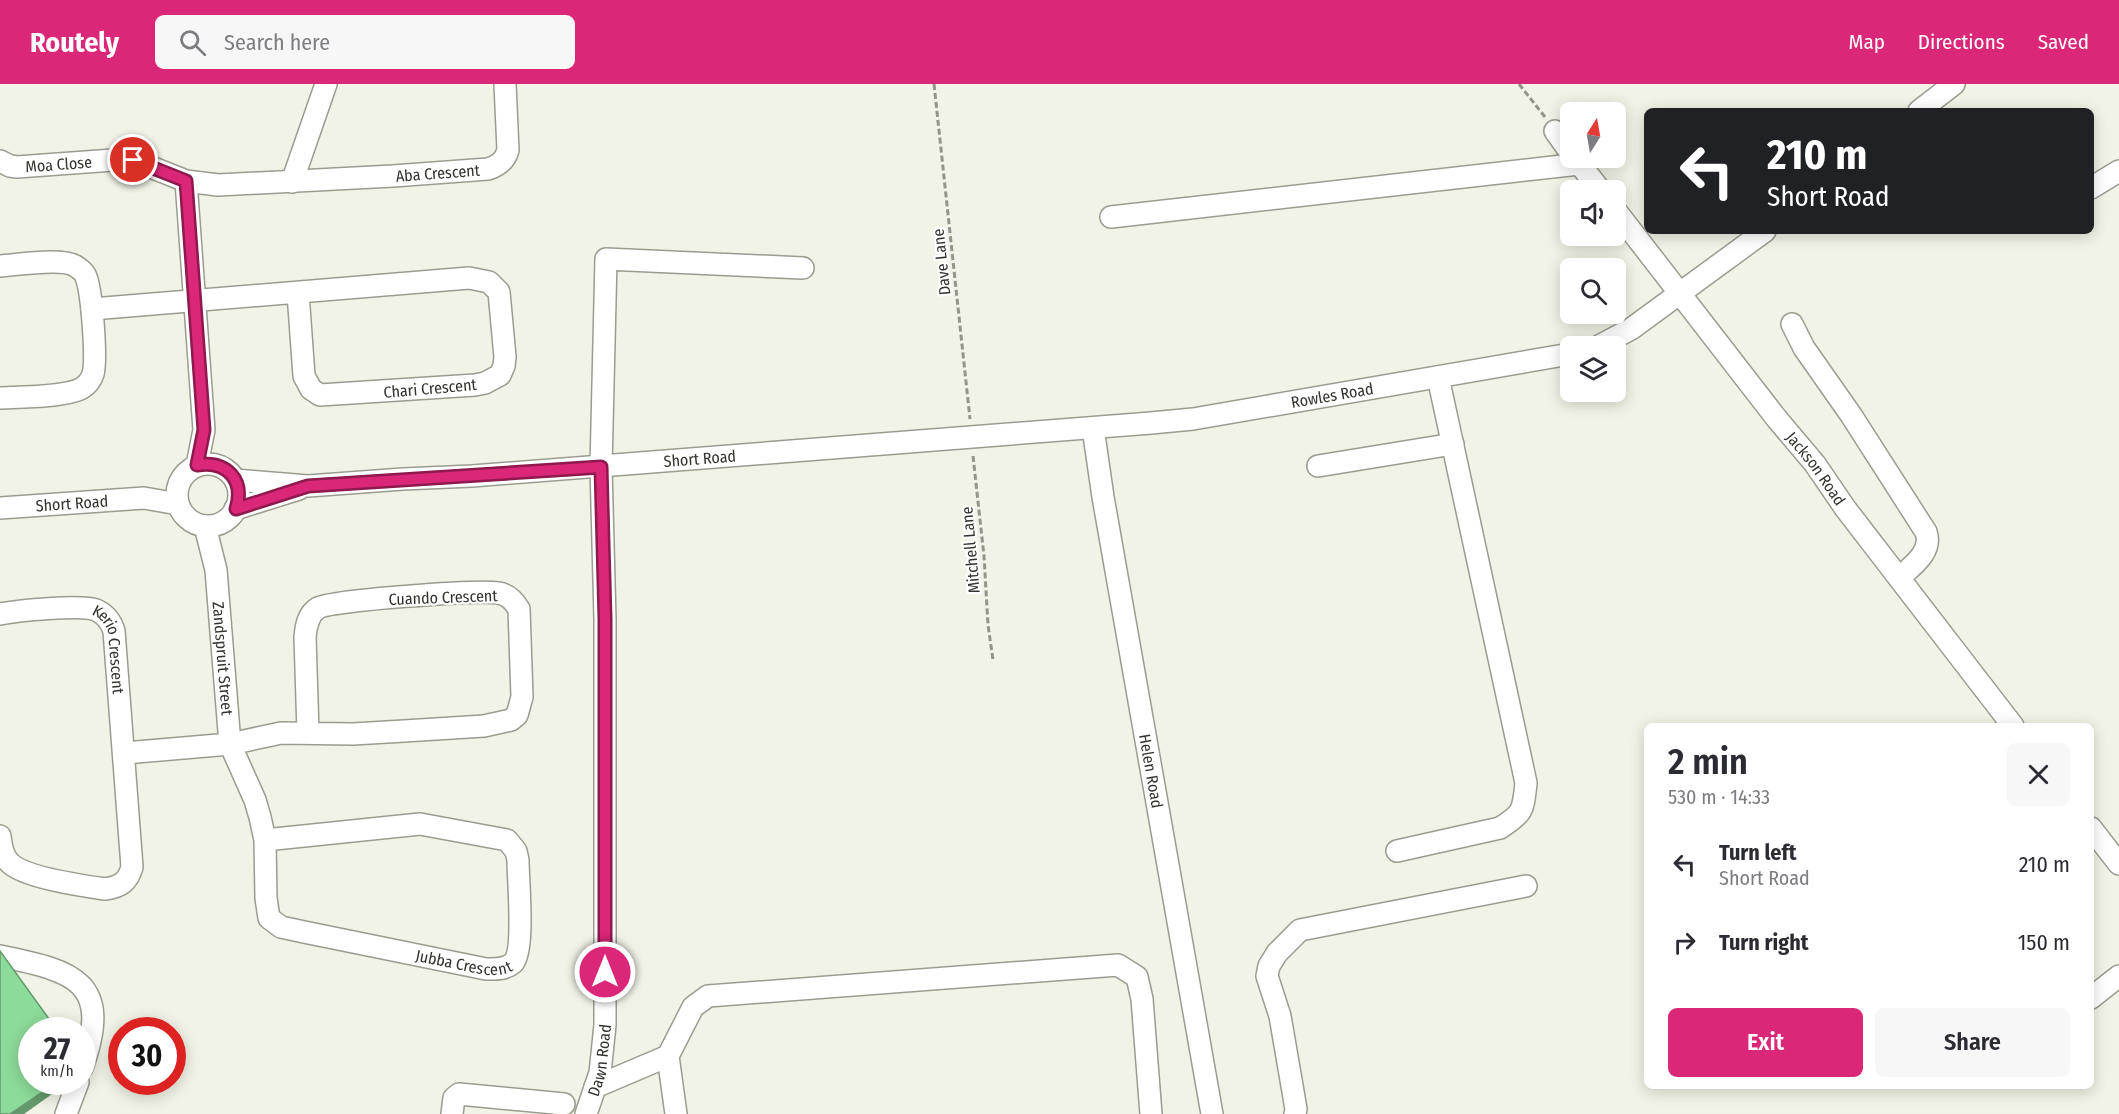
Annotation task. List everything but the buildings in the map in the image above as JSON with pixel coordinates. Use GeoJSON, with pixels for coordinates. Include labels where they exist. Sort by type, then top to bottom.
{"type":"FeatureCollection","features":[{"type":"Feature","properties":{"kind":"street"},"geometry":{"type":"LineString","coordinates":[[292,182],[326,84]]}},
{"type":"Feature","properties":{"kind":"street","name":"Aba Crescent"},"geometry":{"type":"LineString","coordinates":[[186,181],[236,185],[494,168],[504,159],[508,150],[505,84]]}},
{"type":"Feature","properties":{"kind":"street"},"geometry":{"type":"LineString","coordinates":[[1929,108],[1954,84]]}},
{"type":"Feature","properties":{"kind":"street"},"geometry":{"type":"LineString","coordinates":[[1555,131],[1560,138]]}},
{"type":"Feature","properties":{"kind":"street","name":"Moa Close"},"geometry":{"type":"LineString","coordinates":[[0,161],[17,167],[127,159],[186,181]]}},
{"type":"Feature","properties":{"kind":"street"},"geometry":{"type":"LineString","coordinates":[[1111,217],[1560,160]]}},
{"type":"Feature","properties":{"kind":"street"},"geometry":{"type":"LineString","coordinates":[[1583,168],[1592,180]]}},
{"type":"Feature","properties":{"kind":"street"},"geometry":{"type":"LineString","coordinates":[[2094,186],[2119,171]]}},
{"type":"Feature","properties":{"kind":"street"},"geometry":{"type":"LineString","coordinates":[[186,181],[208,465]]}},
{"type":"Feature","properties":{"kind":"street","name":"Jackson Road"},"geometry":{"type":"LineString","coordinates":[[1626,225],[1777,419],[1815,464],[1845,508],[2011,723]]}},
{"type":"Feature","properties":{"kind":"street"},"geometry":{"type":"LineString","coordinates":[[1618,336],[1632,329],[1761,234]]}},
{"type":"Feature","properties":{"kind":"street","name":"Dawn Road"},"geometry":{"type":"LineString","coordinates":[[586,1114],[603,1057],[605,1025],[605,598],[601,467],[606,259],[803,268]]}},
{"type":"Feature","properties":{"kind":"street"},"geometry":{"type":"LineString","coordinates":[[0,266],[59,262],[75,265],[86,275],[92,309],[94,371],[87,384],[73,392],[0,398]]}},
{"type":"Feature","properties":{"kind":"street","name":"Chari Crescent"},"geometry":{"type":"LineString","coordinates":[[92,309],[194,302],[298,292],[469,278],[484,280],[494,286],[501,297],[506,361],[502,372],[494,380],[475,385],[320,394],[311,389],[304,376],[298,292]]}},
{"type":"Feature","properties":{"kind":"street"},"geometry":{"type":"LineString","coordinates":[[1792,324],[1804,348],[1926,532],[1928,542],[1924,552],[1899,578]]}},
{"type":"Feature","properties":{"kind":"street","name":"Rowles Road"},"geometry":{"type":"LineString","coordinates":[[1093,428],[1193,419],[1560,356]]}},
{"type":"Feature","properties":{"kind":"street"},"geometry":{"type":"LineString","coordinates":[[1397,851],[1500,828],[1513,820],[1523,809],[1526,783],[1438,377]]}},
{"type":"Feature","properties":{"kind":"street","name":"Short Road"},"geometry":{"type":"LineString","coordinates":[[236,480],[308,486],[601,467],[1093,428]]}},
{"type":"Feature","properties":{"kind":"street","name":"Helen Road"},"geometry":{"type":"LineString","coordinates":[[1093,428],[1103,497],[1212,1114]]}},
{"type":"Feature","properties":{"kind":"street"},"geometry":{"type":"LineString","coordinates":[[1318,466],[1453,444]]}},
{"type":"Feature","properties":{"kind":"street"},"geometry":{"type":"LineString","coordinates":[[208,465],[228,471],[236,480],[239,491],[221,519],[188,519],[178,495],[182,477],[189,470],[208,465]]}},
{"type":"Feature","properties":{"kind":"street","name":"Short Road"},"geometry":{"type":"LineString","coordinates":[[221,519],[308,486]]}},
{"type":"Feature","properties":{"kind":"street","name":"Short Road"},"geometry":{"type":"LineString","coordinates":[[0,508],[178,495]]}},
{"type":"Feature","properties":{"kind":"street","name":"Zandspruit Street"},"geometry":{"type":"LineString","coordinates":[[221,519],[216,570],[230,744]]}},
{"type":"Feature","properties":{"kind":"street","name":"Cuando Crescent"},"geometry":{"type":"LineString","coordinates":[[230,744],[281,733],[353,734],[484,726],[511,720],[517,715],[522,697],[519,616],[516,603],[505,595],[486,593],[358,600],[330,603],[317,609],[309,618],[305,637],[308,733]]}},
{"type":"Feature","properties":{"kind":"street","name":"Kerio Crescent"},"geometry":{"type":"LineString","coordinates":[[0,614],[87,608],[96,610],[110,620],[114,631],[125,753],[133,861],[130,874],[125,882],[117,887],[105,889],[22,871],[8,861],[3,852],[0,836]]}},
{"type":"Feature","properties":{"kind":"street"},"geometry":{"type":"LineString","coordinates":[[125,753],[230,744]]}},
{"type":"Feature","properties":{"kind":"street","name":"Jubba Crescent"},"geometry":{"type":"LineString","coordinates":[[230,744],[255,800],[265,840],[267,911],[274,923],[304,933],[486,969],[504,968],[515,961],[520,941],[518,860],[516,851],[507,840],[420,824],[265,840]]}},
{"type":"Feature","properties":{"kind":"street"},"geometry":{"type":"LineString","coordinates":[[2094,832],[2119,864]]}},
{"type":"Feature","properties":{"kind":"street"},"geometry":{"type":"LineString","coordinates":[[1295,1114],[1280,1016],[1267,976],[1269,966],[1277,953],[1300,930],[1526,886]]}},
{"type":"Feature","properties":{"kind":"street"},"geometry":{"type":"LineString","coordinates":[[0,956],[40,964],[71,978],[87,993],[93,1007],[94,1017]]}},
{"type":"Feature","properties":{"kind":"street"},"geometry":{"type":"LineString","coordinates":[[676,1114],[668,1056],[693,1007],[708,996],[1118,964],[1137,977],[1142,999],[1151,1114]]}},
{"type":"Feature","properties":{"kind":"street"},"geometry":{"type":"LineString","coordinates":[[2094,996],[2119,975]]}},
{"type":"Feature","properties":{"kind":"street"},"geometry":{"type":"LineString","coordinates":[[595,1087],[668,1056]]}},
{"type":"Feature","properties":{"kind":"street"},"geometry":{"type":"LineString","coordinates":[[452,1114],[454,1098],[459,1094],[564,1104]]}},
{"type":"Feature","properties":{"kind":"street"},"geometry":{"type":"LineString","coordinates":[[66,1114],[73,1095]]}},
{"type":"Feature","properties":{"kind":"path","name":"Dave Lane"},"geometry":{"type":"LineString","coordinates":[[934,84],[971,438]]}},
{"type":"Feature","properties":{"kind":"path"},"geometry":{"type":"LineString","coordinates":[[1519,84],[1555,131]]}},
{"type":"Feature","properties":{"kind":"path","name":"Mitchell Lane"},"geometry":{"type":"LineString","coordinates":[[971,438],[993,660]]}},
{"type":"Feature","properties":{"kind":"route"},"geometry":{"type":"LineString","coordinates":[[133,160],[186,181],[204,430],[197,465],[207,463],[218,465],[236,480],[239,491],[236,509],[308,486],[601,467],[605,619],[605,972]]}}]}
